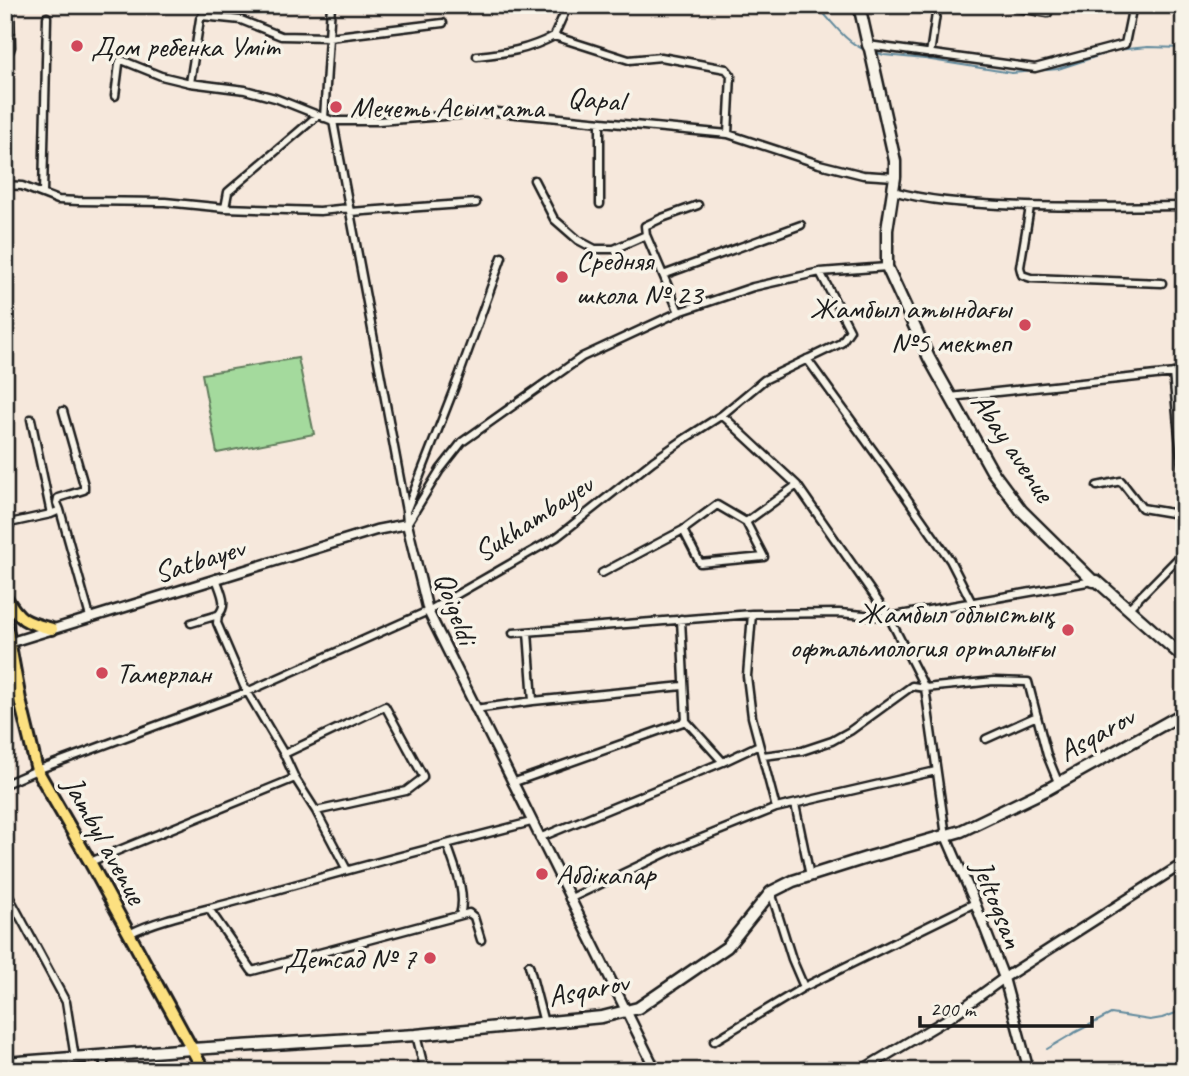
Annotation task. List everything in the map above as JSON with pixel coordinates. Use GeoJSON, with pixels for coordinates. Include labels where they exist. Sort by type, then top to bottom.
{"type":"FeatureCollection","features":[{"type":"Feature","properties":{"kind":"main road","name":"Abay avenue"},"geometry":{"type":"LineString","coordinates":[[859,5],[895,161],[887,230],[887,267],[929,358],[992,471],[1021,510],[1093,582],[1097,581],[1184,658]]}},
{"type":"Feature","properties":{"kind":"main road"},"geometry":{"type":"LineString","coordinates":[[5,596],[24,620],[52,629]]}},
{"type":"Feature","properties":{"kind":"main road","name":"Jambyl avenue"},"geometry":{"type":"LineString","coordinates":[[5,618],[8,643],[37,770],[204,1071]]}},
{"type":"Feature","properties":{"kind":"main road"},"geometry":{"type":"LineString","coordinates":[[5,674],[20,700]]}},
{"type":"Feature","properties":{"kind":"main road","name":"Asqarov"},"geometry":{"type":"LineString","coordinates":[[5,1063],[416,1035],[601,1017],[625,1012],[638,1008],[727,947],[771,892],[793,881],[946,836],[974,825],[1184,713]]}},
{"type":"Feature","properties":{"kind":"street"},"geometry":{"type":"LineString","coordinates":[[5,50],[10,50],[11,47],[10,5]]}},
{"type":"Feature","properties":{"kind":"street"},"geometry":{"type":"LineString","coordinates":[[225,208],[228,192],[321,117],[331,5]]}},
{"type":"Feature","properties":{"kind":"street"},"geometry":{"type":"LineString","coordinates":[[477,56],[513,52],[554,36],[568,5]]}},
{"type":"Feature","properties":{"kind":"street"},"geometry":{"type":"LineString","coordinates":[[930,54],[936,15],[941,5]]}},
{"type":"Feature","properties":{"kind":"street"},"geometry":{"type":"LineString","coordinates":[[1001,5],[1048,13]]}},
{"type":"Feature","properties":{"kind":"street"},"geometry":{"type":"LineString","coordinates":[[868,45],[1035,68],[1125,44],[1133,5]]}},
{"type":"Feature","properties":{"kind":"street"},"geometry":{"type":"LineString","coordinates":[[190,83],[202,16],[241,20],[281,36],[329,37],[443,23]]}},
{"type":"Feature","properties":{"kind":"street"},"geometry":{"type":"LineString","coordinates":[[43,194],[47,17]]}},
{"type":"Feature","properties":{"kind":"street"},"geometry":{"type":"LineString","coordinates":[[554,36],[629,60],[661,57],[726,69],[731,75],[728,134]]}},
{"type":"Feature","properties":{"kind":"street","name":"Qapal"},"geometry":{"type":"LineString","coordinates":[[115,96],[121,61],[161,76],[190,83],[275,98],[333,121],[378,121],[496,113],[728,134],[863,175],[895,177]]}},
{"type":"Feature","properties":{"kind":"street","name":"Qoigeldi"},"geometry":{"type":"LineString","coordinates":[[333,121],[407,524],[428,611],[656,1071]]}},
{"type":"Feature","properties":{"kind":"street"},"geometry":{"type":"LineString","coordinates":[[600,122],[600,204]]}},
{"type":"Feature","properties":{"kind":"street"},"geometry":{"type":"LineString","coordinates":[[534,180],[554,219],[578,240],[595,249],[614,249],[646,234]]}},
{"type":"Feature","properties":{"kind":"street"},"geometry":{"type":"LineString","coordinates":[[5,185],[22,186],[58,200],[165,202],[225,208],[320,211],[476,203]]}},
{"type":"Feature","properties":{"kind":"street"},"geometry":{"type":"LineString","coordinates":[[893,191],[963,203],[1184,206]]}},
{"type":"Feature","properties":{"kind":"street"},"geometry":{"type":"LineString","coordinates":[[679,312],[645,226],[698,205]]}},
{"type":"Feature","properties":{"kind":"street"},"geometry":{"type":"LineString","coordinates":[[1030,206],[1021,275],[1031,278],[1163,283]]}},
{"type":"Feature","properties":{"kind":"street"},"geometry":{"type":"LineString","coordinates":[[663,275],[801,225]]}},
{"type":"Feature","properties":{"kind":"street"},"geometry":{"type":"LineString","coordinates":[[406,511],[502,257]]}},
{"type":"Feature","properties":{"kind":"street"},"geometry":{"type":"LineString","coordinates":[[407,524],[440,470],[462,442],[582,357],[679,312],[753,287],[820,272],[887,267]]}},
{"type":"Feature","properties":{"kind":"street","name":"Sukhambayev"},"geometry":{"type":"LineString","coordinates":[[5,784],[247,692],[428,611],[557,537],[664,453],[722,415],[764,380],[841,343],[850,330],[820,272]]}},
{"type":"Feature","properties":{"kind":"street"},"geometry":{"type":"LineString","coordinates":[[807,359],[950,560],[971,601]]}},
{"type":"Feature","properties":{"kind":"street"},"geometry":{"type":"LineString","coordinates":[[950,397],[1184,372]]}},
{"type":"Feature","properties":{"kind":"street"},"geometry":{"type":"LineString","coordinates":[[1174,373],[1184,488]]}},
{"type":"Feature","properties":{"kind":"street"},"geometry":{"type":"LineString","coordinates":[[63,411],[84,490],[58,498],[57,503],[90,617]]}},
{"type":"Feature","properties":{"kind":"street"},"geometry":{"type":"LineString","coordinates":[[722,415],[797,485],[889,617],[925,688],[946,836]]}},
{"type":"Feature","properties":{"kind":"street"},"geometry":{"type":"LineString","coordinates":[[31,419],[51,514]]}},
{"type":"Feature","properties":{"kind":"street"},"geometry":{"type":"LineString","coordinates":[[1097,486],[1121,481],[1142,508],[1184,515]]}},
{"type":"Feature","properties":{"kind":"street"},"geometry":{"type":"LineString","coordinates":[[746,522],[797,485]]}},
{"type":"Feature","properties":{"kind":"street"},"geometry":{"type":"LineString","coordinates":[[602,573],[683,530],[717,505],[746,522],[764,556],[700,563],[683,530]]}},
{"type":"Feature","properties":{"kind":"street"},"geometry":{"type":"LineString","coordinates":[[5,524],[60,510]]}},
{"type":"Feature","properties":{"kind":"street","name":"Satbayev"},"geometry":{"type":"LineString","coordinates":[[8,643],[376,530],[407,524]]}},
{"type":"Feature","properties":{"kind":"street"},"geometry":{"type":"LineString","coordinates":[[1128,609],[1184,552]]}},
{"type":"Feature","properties":{"kind":"street"},"geometry":{"type":"LineString","coordinates":[[191,622],[218,615],[223,611],[224,604],[216,579]]}},
{"type":"Feature","properties":{"kind":"street"},"geometry":{"type":"LineString","coordinates":[[513,633],[752,614],[839,613],[889,617],[1093,582]]}},
{"type":"Feature","properties":{"kind":"street"},"geometry":{"type":"LineString","coordinates":[[752,614],[747,676],[752,717],[776,808]]}},
{"type":"Feature","properties":{"kind":"street"},"geometry":{"type":"LineString","coordinates":[[218,615],[217,623],[247,692],[347,870]]}},
{"type":"Feature","properties":{"kind":"street"},"geometry":{"type":"LineString","coordinates":[[681,619],[686,721],[723,762]]}},
{"type":"Feature","properties":{"kind":"street"},"geometry":{"type":"LineString","coordinates":[[528,632],[533,701]]}},
{"type":"Feature","properties":{"kind":"street"},"geometry":{"type":"LineString","coordinates":[[763,756],[802,751],[832,741],[912,686],[925,688],[994,681],[1028,682],[1047,755],[1058,782]]}},
{"type":"Feature","properties":{"kind":"street"},"geometry":{"type":"LineString","coordinates":[[475,709],[683,686]]}},
{"type":"Feature","properties":{"kind":"street"},"geometry":{"type":"LineString","coordinates":[[284,754],[385,706],[423,776],[406,791],[316,811]]}},
{"type":"Feature","properties":{"kind":"street"},"geometry":{"type":"LineString","coordinates":[[986,739],[1037,716]]}},
{"type":"Feature","properties":{"kind":"street"},"geometry":{"type":"LineString","coordinates":[[512,783],[686,721]]}},
{"type":"Feature","properties":{"kind":"street"},"geometry":{"type":"LineString","coordinates":[[539,838],[759,745]]}},
{"type":"Feature","properties":{"kind":"street"},"geometry":{"type":"LineString","coordinates":[[569,899],[672,850],[776,808],[936,771]]}},
{"type":"Feature","properties":{"kind":"street"},"geometry":{"type":"LineString","coordinates":[[90,862],[295,778]]}},
{"type":"Feature","properties":{"kind":"street"},"geometry":{"type":"LineString","coordinates":[[795,804],[810,876]]}},
{"type":"Feature","properties":{"kind":"street"},"geometry":{"type":"LineString","coordinates":[[129,934],[144,926],[531,822]]}},
{"type":"Feature","properties":{"kind":"street","name":"Jeltoqsan"},"geometry":{"type":"LineString","coordinates":[[946,836],[1004,978],[1029,1071]]}},
{"type":"Feature","properties":{"kind":"street"},"geometry":{"type":"LineString","coordinates":[[447,844],[460,887],[463,906],[460,915]]}},
{"type":"Feature","properties":{"kind":"street"},"geometry":{"type":"LineString","coordinates":[[860,1071],[1184,863]]}},
{"type":"Feature","properties":{"kind":"street"},"geometry":{"type":"LineString","coordinates":[[5,889],[66,1002],[75,1058]]}},
{"type":"Feature","properties":{"kind":"street"},"geometry":{"type":"LineString","coordinates":[[771,892],[804,988]]}},
{"type":"Feature","properties":{"kind":"street"},"geometry":{"type":"LineString","coordinates":[[714,1041],[804,988],[975,903]]}},
{"type":"Feature","properties":{"kind":"street"},"geometry":{"type":"LineString","coordinates":[[209,909],[254,971],[469,913],[481,940]]}},
{"type":"Feature","properties":{"kind":"street"},"geometry":{"type":"LineString","coordinates":[[529,965],[544,1023]]}},
{"type":"Feature","properties":{"kind":"street"},"geometry":{"type":"LineString","coordinates":[[416,1035],[425,1071]]}},
{"type":"Feature","properties":{"kind":"street"},"geometry":{"type":"LineString","coordinates":[[104,1056],[104,1071]]}},
{"type":"Feature","properties":{"kind":"green space"},"geometry":{"type":"Polygon","coordinates":[[[298,358],[314,434],[217,453],[202,374],[298,358]]]}},
{"type":"Feature","properties":{"kind":"waterway"},"geometry":{"type":"LineString","coordinates":[[816,5],[845,37],[866,50]]}},
{"type":"Feature","properties":{"kind":"waterway"},"geometry":{"type":"LineString","coordinates":[[875,52],[1012,73],[1058,69],[1116,50],[1184,48]]}},
{"type":"Feature","properties":{"kind":"waterway"},"geometry":{"type":"LineString","coordinates":[[1047,1049],[1111,1014],[1150,1020],[1176,1013],[1184,998]]}},
{"type":"Feature","properties":{"kind":"waterway"},"geometry":{"type":"LineString","coordinates":[[1008,1071],[1017,1065]]}},
{"type":"Feature","properties":{"kind":"place","name":"Дом ребенка Умiт"},"geometry":{"type":"Point","coordinates":[77,46]}},
{"type":"Feature","properties":{"kind":"place","name":"Мечеть Асым ата"},"geometry":{"type":"Point","coordinates":[336,107]}},
{"type":"Feature","properties":{"kind":"place","name":"Средняя школа № 23"},"geometry":{"type":"Point","coordinates":[562,277]}},
{"type":"Feature","properties":{"kind":"place","name":"Жамбыл атындағы №5 мектеп"},"geometry":{"type":"Point","coordinates":[1025,325]}},
{"type":"Feature","properties":{"kind":"place","name":"Жамбыл облыстық офтальмология орталығы"},"geometry":{"type":"Point","coordinates":[1068,630]}},
{"type":"Feature","properties":{"kind":"place","name":"Тамерлан"},"geometry":{"type":"Point","coordinates":[102,673]}},
{"type":"Feature","properties":{"kind":"place","name":"Абдiкапар"},"geometry":{"type":"Point","coordinates":[542,874]}},
{"type":"Feature","properties":{"kind":"place","name":"Детсад № 7"},"geometry":{"type":"Point","coordinates":[430,958]}}]}
